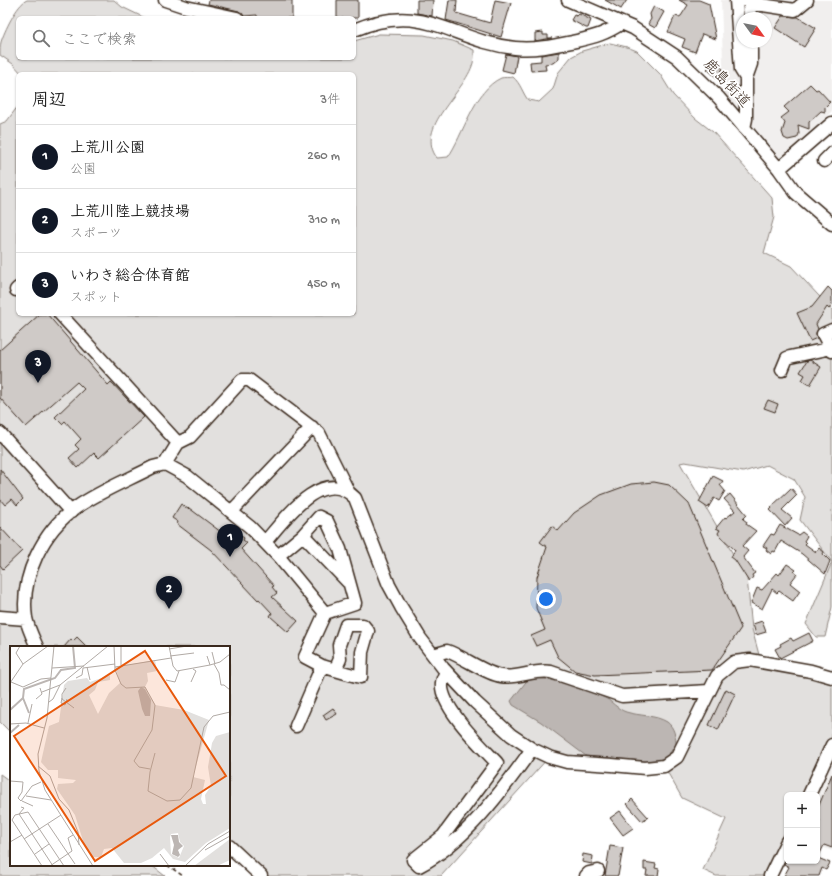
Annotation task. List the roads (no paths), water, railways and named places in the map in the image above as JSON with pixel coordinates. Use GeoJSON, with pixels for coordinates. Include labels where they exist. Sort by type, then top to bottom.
{"type":"FeatureCollection","features":[{"type":"Feature","properties":{"kind":"street"},"geometry":{"type":"LineString","coordinates":[[166,0],[186,7],[228,16]]}},
{"type":"Feature","properties":{"kind":"street","name":"鹿島街道"},"geometry":{"type":"LineString","coordinates":[[568,0],[622,23],[658,43],[677,56],[714,92],[779,169],[796,192],[832,224]]}},
{"type":"Feature","properties":{"kind":"street"},"geometry":{"type":"LineString","coordinates":[[736,0],[741,70],[746,78]]}},
{"type":"Feature","properties":{"kind":"street"},"geometry":{"type":"LineString","coordinates":[[750,12],[749,1],[795,10],[807,0]]}},
{"type":"Feature","properties":{"kind":"street"},"geometry":{"type":"LineString","coordinates":[[356,29],[385,20],[427,21],[498,45],[515,48],[537,49],[607,33],[622,23]]}},
{"type":"Feature","properties":{"kind":"street"},"geometry":{"type":"LineString","coordinates":[[744,128],[746,120],[746,78],[751,64],[750,48]]}},
{"type":"Feature","properties":{"kind":"street"},"geometry":{"type":"LineString","coordinates":[[779,169],[832,123]]}},
{"type":"Feature","properties":{"kind":"street"},"geometry":{"type":"LineString","coordinates":[[62,316],[178,443]]}},
{"type":"Feature","properties":{"kind":"street"},"geometry":{"type":"LineString","coordinates":[[782,370],[786,358],[831,349],[824,334],[832,330]]}},
{"type":"Feature","properties":{"kind":"street"},"geometry":{"type":"LineString","coordinates":[[165,464],[178,443],[190,436],[242,380],[249,380],[312,427],[319,433],[326,444],[348,491],[355,498],[378,558],[401,607],[433,655],[475,702],[511,735],[532,750],[549,757],[567,762],[645,768],[664,766],[677,758],[717,676],[726,667],[734,662],[750,660],[810,671],[832,677]]}},
{"type":"Feature","properties":{"kind":"street"},"geometry":{"type":"LineString","coordinates":[[232,511],[312,427]]}},
{"type":"Feature","properties":{"kind":"street"},"geometry":{"type":"LineString","coordinates":[[0,433],[71,512]]}},
{"type":"Feature","properties":{"kind":"street"},"geometry":{"type":"LineString","coordinates":[[37,646],[26,619],[27,589],[38,552],[50,534],[78,506],[153,467],[165,464],[187,476],[232,511],[278,556],[325,613]]}},
{"type":"Feature","properties":{"kind":"street"},"geometry":{"type":"LineString","coordinates":[[265,542],[309,495],[320,490],[331,488],[348,491]]}},
{"type":"Feature","properties":{"kind":"street"},"geometry":{"type":"LineString","coordinates":[[278,556],[303,535],[319,517],[327,520],[340,549],[355,603],[325,613],[305,657],[322,666],[335,670]]}},
{"type":"Feature","properties":{"kind":"street"},"geometry":{"type":"LineString","coordinates":[[303,535],[349,583]]}},
{"type":"Feature","properties":{"kind":"street"},"geometry":{"type":"LineString","coordinates":[[0,617],[26,619]]}},
{"type":"Feature","properties":{"kind":"street"},"geometry":{"type":"LineString","coordinates":[[433,655],[447,651],[502,676],[517,676],[540,670],[551,672],[622,696],[710,691]]}},
{"type":"Feature","properties":{"kind":"street"},"geometry":{"type":"LineString","coordinates":[[296,726],[322,666]]}},
{"type":"Feature","properties":{"kind":"street"},"geometry":{"type":"LineString","coordinates":[[446,671],[441,684],[446,701],[461,724],[498,763],[443,836],[413,860],[419,866],[436,857],[456,840],[514,774],[532,750]]}},
{"type":"Feature","properties":{"kind":"street"},"geometry":{"type":"LineString","coordinates":[[810,792],[832,745]]}},
{"type":"Feature","properties":{"kind":"street"},"geometry":{"type":"LineString","coordinates":[[230,847],[261,876]]}},
{"type":"Feature","properties":{"kind":"street"},"geometry":{"type":"LineString","coordinates":[[770,876],[784,847]]}},
{"type":"Feature","properties":{"kind":"street"},"geometry":{"type":"LineString","coordinates":[[586,876],[589,873],[598,871]]}},
{"type":"Feature","properties":{"kind":"place","name":"いわき総合体育館"},"geometry":{"type":"Point","coordinates":[38,383]}},
{"type":"Feature","properties":{"kind":"place","name":"上荒川公園"},"geometry":{"type":"Point","coordinates":[230,557]}},
{"type":"Feature","properties":{"kind":"place","name":"上荒川陸上競技場"},"geometry":{"type":"Point","coordinates":[169,609]}}]}
